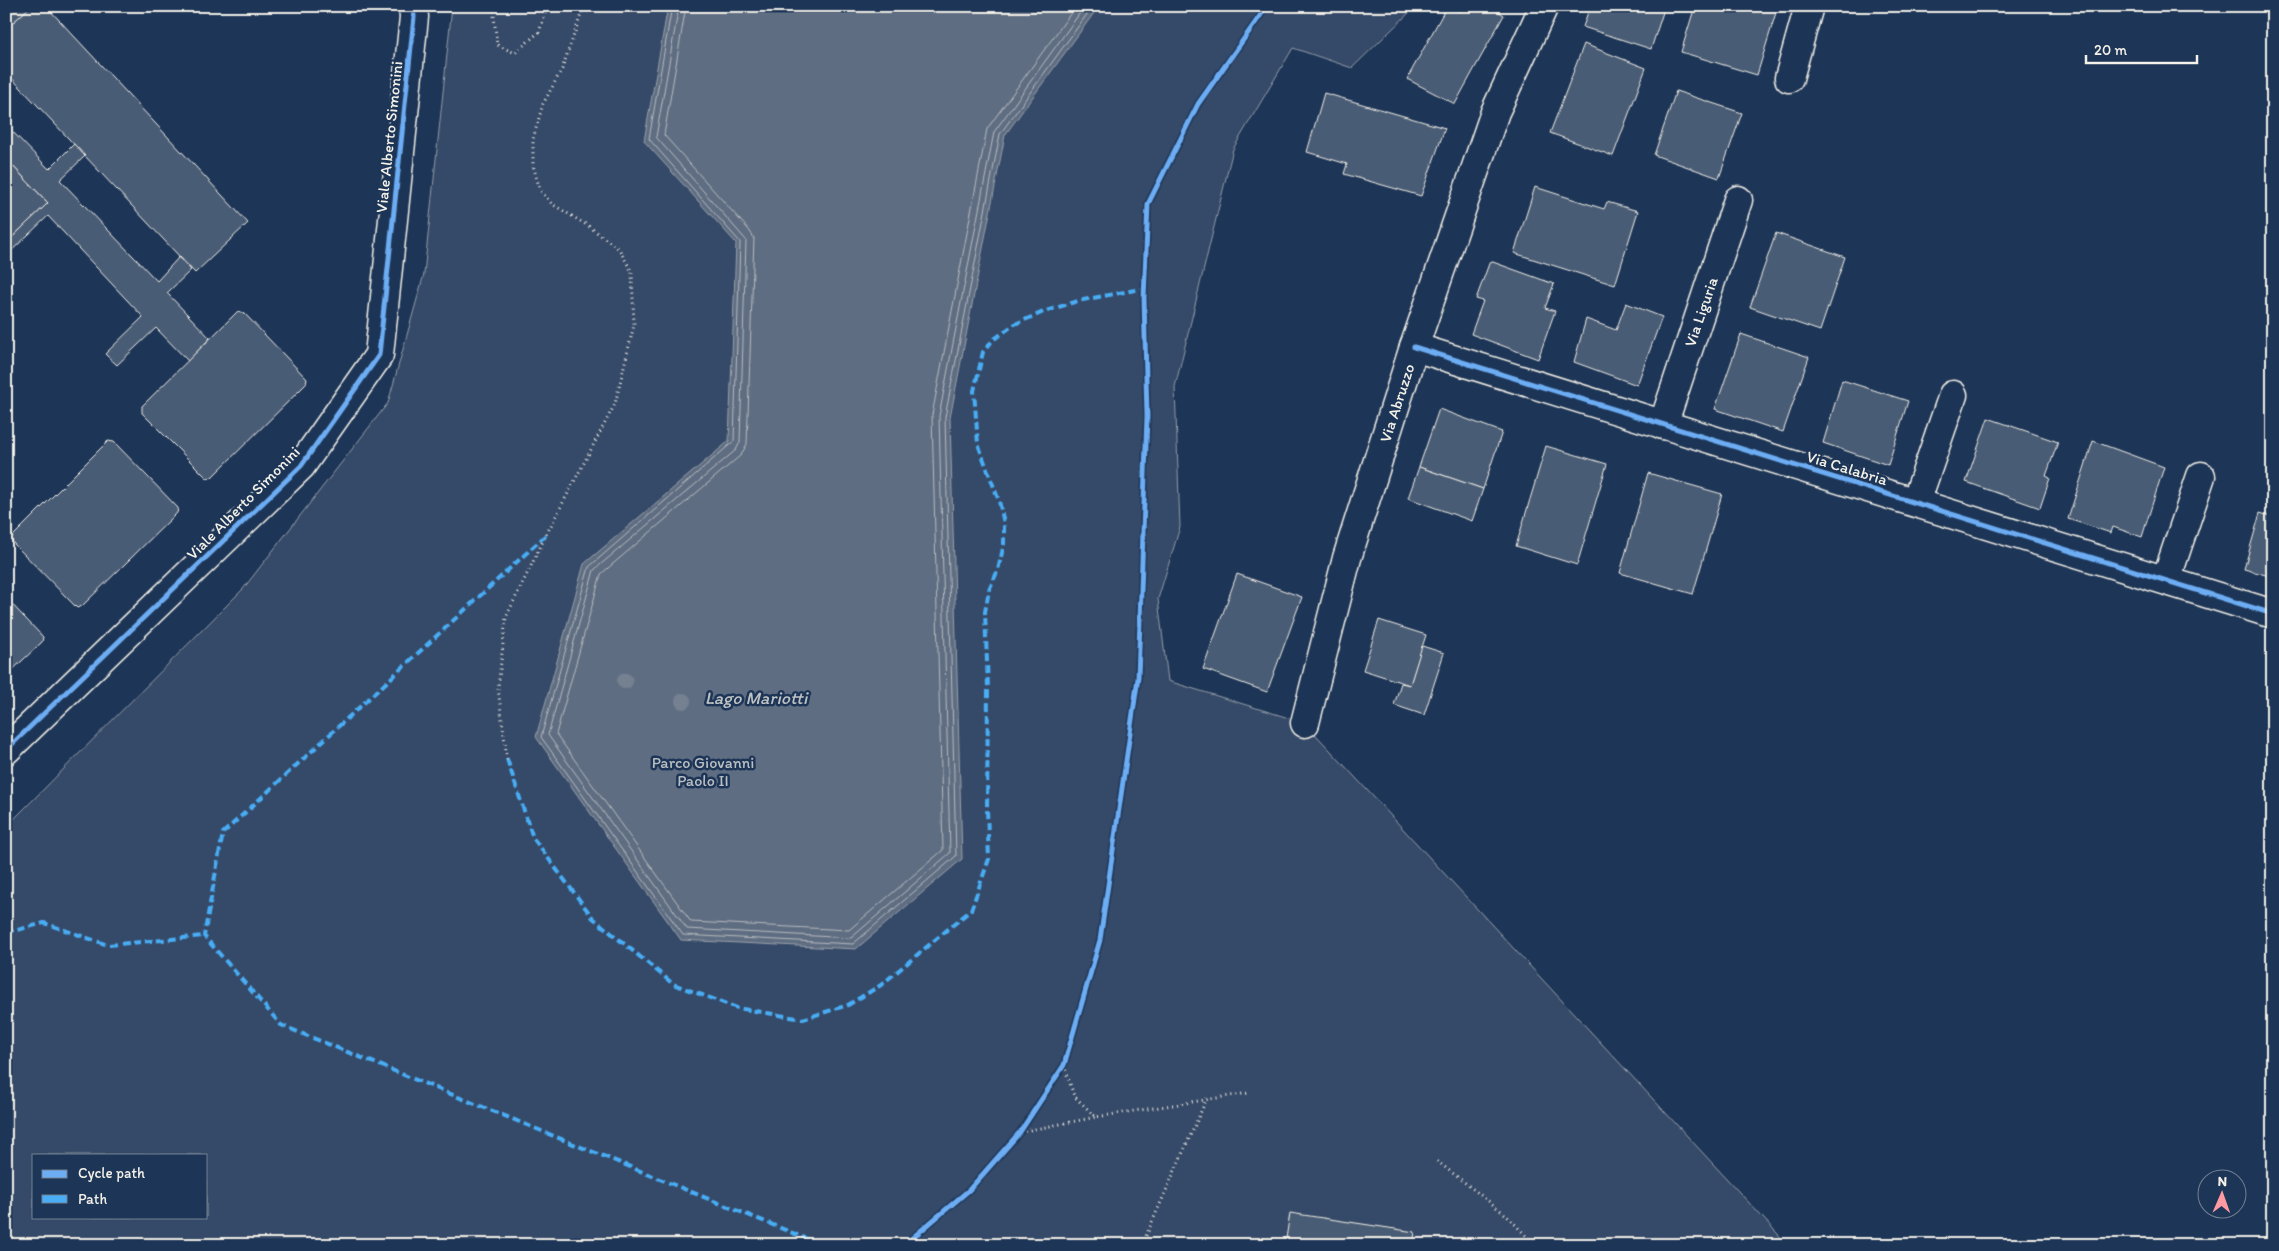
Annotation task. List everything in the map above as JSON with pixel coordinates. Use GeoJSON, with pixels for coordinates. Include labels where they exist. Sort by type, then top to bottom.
{"type":"FeatureCollection","features":[{"type":"Feature","properties":{"kind":"street","name":"Viale Alberto Simonini"},"geometry":{"type":"LineString","coordinates":[[6,750],[301,466],[379,355],[414,17],[413,6]]}},
{"type":"Feature","properties":{"kind":"street","name":"Via Abruzzo"},"geometry":{"type":"LineString","coordinates":[[1305,723],[1347,558],[1414,347],[1495,112],[1544,6]]}},
{"type":"Feature","properties":{"kind":"street"},"geometry":{"type":"LineString","coordinates":[[1789,78],[1809,6]]}},
{"type":"Feature","properties":{"kind":"street","name":"Via Liguria"},"geometry":{"type":"LineString","coordinates":[[1663,425],[1738,200]]}},
{"type":"Feature","properties":{"kind":"street","name":"Via Calabria"},"geometry":{"type":"LineString","coordinates":[[1414,347],[2273,614]]}},
{"type":"Feature","properties":{"kind":"street"},"geometry":{"type":"LineString","coordinates":[[1916,502],[1952,395]]}},
{"type":"Feature","properties":{"kind":"street"},"geometry":{"type":"LineString","coordinates":[[2166,580],[2201,476]]}},
{"type":"Feature","properties":{"kind":"path"},"geometry":{"type":"LineString","coordinates":[[493,6],[497,45],[515,53],[539,32],[548,6]]}},
{"type":"Feature","properties":{"kind":"path"},"geometry":{"type":"LineString","coordinates":[[507,759],[498,688],[506,617],[546,535],[615,404],[634,325],[632,272],[619,249],[590,226],[552,204],[540,190],[533,165],[533,139],[543,104],[562,69],[584,6]]}},
{"type":"Feature","properties":{"kind":"path"},"geometry":{"type":"LineString","coordinates":[[1059,1073],[1064,1065],[1066,1056]]}},
{"type":"Feature","properties":{"kind":"path"},"geometry":{"type":"LineString","coordinates":[[1064,1065],[1074,1096],[1096,1117]]}},
{"type":"Feature","properties":{"kind":"path"},"geometry":{"type":"LineString","coordinates":[[1020,1132],[1207,1098],[1249,1093]]}},
{"type":"Feature","properties":{"kind":"path"},"geometry":{"type":"LineString","coordinates":[[1142,1245],[1207,1098]]}},
{"type":"Feature","properties":{"kind":"path"},"geometry":{"type":"LineString","coordinates":[[1014,1140],[1026,1124]]}},
{"type":"Feature","properties":{"kind":"path"},"geometry":{"type":"LineString","coordinates":[[1437,1161],[1505,1214],[1535,1245]]}},
{"type":"Feature","properties":{"kind":"green space","name":"Parco Giovanni Paolo II"},"geometry":{"type":"Polygon","coordinates":[[[452,6],[1416,6],[1352,68],[1293,48],[1233,149],[1175,387],[1180,527],[1158,599],[1168,681],[1305,723],[1788,1245],[6,1245],[6,827],[243,589],[388,403],[424,274],[452,6]]]}},
{"type":"Feature","properties":{"kind":"water","name":"Lago Mariotti"},"geometry":{"type":"Polygon","coordinates":[[[668,6],[1099,6],[1005,135],[950,418],[962,859],[856,949],[681,940],[536,737],[584,564],[729,441],[736,243],[644,141],[668,6]]]}},
{"type":"Feature","properties":{"kind":"building"},"geometry":{"type":"Polygon","coordinates":[[[6,6],[31,6],[6,29],[6,6]]]}},
{"type":"Feature","properties":{"kind":"building"},"geometry":{"type":"Polygon","coordinates":[[[31,6],[46,6],[248,223],[195,273],[6,72],[6,29],[31,6]]]}},
{"type":"Feature","properties":{"kind":"building"},"geometry":{"type":"Polygon","coordinates":[[[1447,6],[1460,12],[1464,6],[1490,6],[1504,15],[1455,104],[1407,79],[1447,6]]]}},
{"type":"Feature","properties":{"kind":"building"},"geometry":{"type":"Polygon","coordinates":[[[1590,6],[1665,6],[1651,49],[1583,27],[1590,6]]]}},
{"type":"Feature","properties":{"kind":"building"},"geometry":{"type":"Polygon","coordinates":[[[1695,6],[1778,6],[1757,75],[1681,52],[1695,6]]]}},
{"type":"Feature","properties":{"kind":"building"},"geometry":{"type":"Polygon","coordinates":[[[1584,44],[1646,68],[1613,156],[1550,133],[1584,44]]]}},
{"type":"Feature","properties":{"kind":"building"},"geometry":{"type":"Polygon","coordinates":[[[1676,91],[1742,113],[1719,178],[1654,155],[1676,91]]]}},
{"type":"Feature","properties":{"kind":"building"},"geometry":{"type":"Polygon","coordinates":[[[1324,93],[1445,128],[1421,196],[1344,174],[1347,164],[1307,152],[1324,93]]]}},
{"type":"Feature","properties":{"kind":"building"},"geometry":{"type":"Polygon","coordinates":[[[6,125],[49,169],[74,144],[85,156],[60,180],[157,281],[179,257],[191,270],[167,293],[210,338],[188,361],[156,328],[117,365],[105,354],[143,317],[48,216],[6,256],[6,243],[48,203],[6,159],[6,125]]]}},
{"type":"Feature","properties":{"kind":"building"},"geometry":{"type":"Polygon","coordinates":[[[6,159],[48,203],[6,243],[6,159]]]}},
{"type":"Feature","properties":{"kind":"building"},"geometry":{"type":"Polygon","coordinates":[[[1535,187],[1604,209],[1607,202],[1638,211],[1615,285],[1514,253],[1535,187]]]}},
{"type":"Feature","properties":{"kind":"building"},"geometry":{"type":"Polygon","coordinates":[[[1776,233],[1845,257],[1820,331],[1750,307],[1776,233]]]}},
{"type":"Feature","properties":{"kind":"building"},"geometry":{"type":"Polygon","coordinates":[[[1490,261],[1554,284],[1545,308],[1555,311],[1538,359],[1471,334],[1483,301],[1476,299],[1490,261]]]}},
{"type":"Feature","properties":{"kind":"building"},"geometry":{"type":"Polygon","coordinates":[[[1626,303],[1662,317],[1637,385],[1574,362],[1586,319],[1616,330],[1626,303]]]}},
{"type":"Feature","properties":{"kind":"building"},"geometry":{"type":"Polygon","coordinates":[[[238,311],[244,313],[307,379],[306,384],[212,477],[207,478],[142,413],[142,406],[238,311]]]}},
{"type":"Feature","properties":{"kind":"building"},"geometry":{"type":"Polygon","coordinates":[[[1741,334],[1809,357],[1783,432],[1715,409],[1741,334]]]}},
{"type":"Feature","properties":{"kind":"building"},"geometry":{"type":"Polygon","coordinates":[[[1842,380],[1908,401],[1888,465],[1823,443],[1842,380]]]}},
{"type":"Feature","properties":{"kind":"building"},"geometry":{"type":"Polygon","coordinates":[[[1439,409],[1502,432],[1483,489],[1419,467],[1439,409]]]}},
{"type":"Feature","properties":{"kind":"building"},"geometry":{"type":"Polygon","coordinates":[[[1988,418],[2058,442],[2046,476],[2050,478],[2040,508],[1966,482],[1988,418]]]}},
{"type":"Feature","properties":{"kind":"building"},"geometry":{"type":"Polygon","coordinates":[[[108,441],[114,442],[178,508],[177,513],[82,606],[77,608],[13,543],[11,538],[108,441]]]}},
{"type":"Feature","properties":{"kind":"building"},"geometry":{"type":"Polygon","coordinates":[[[2093,441],[2164,467],[2142,537],[2113,527],[2111,533],[2068,519],[2093,441]]]}},
{"type":"Feature","properties":{"kind":"building"},"geometry":{"type":"Polygon","coordinates":[[[1546,446],[1607,464],[1577,565],[1516,546],[1546,446]]]}},
{"type":"Feature","properties":{"kind":"building"},"geometry":{"type":"Polygon","coordinates":[[[1419,467],[1483,489],[1472,521],[1408,498],[1419,467]]]}},
{"type":"Feature","properties":{"kind":"building"},"geometry":{"type":"Polygon","coordinates":[[[1648,473],[1722,494],[1693,594],[1620,573],[1648,473]]]}},
{"type":"Feature","properties":{"kind":"building"},"geometry":{"type":"Polygon","coordinates":[[[2260,513],[2273,517],[2273,577],[2244,569],[2260,513]]]}},
{"type":"Feature","properties":{"kind":"building"},"geometry":{"type":"Polygon","coordinates":[[[1237,574],[1302,597],[1267,692],[1203,669],[1237,574]]]}},
{"type":"Feature","properties":{"kind":"building"},"geometry":{"type":"Polygon","coordinates":[[[6,598],[43,637],[42,642],[6,676],[6,598]]]}},
{"type":"Feature","properties":{"kind":"building"},"geometry":{"type":"Polygon","coordinates":[[[1379,620],[1426,635],[1410,685],[1363,670],[1379,620]]]}},
{"type":"Feature","properties":{"kind":"building"},"geometry":{"type":"Polygon","coordinates":[[[1422,646],[1444,653],[1424,715],[1394,705],[1401,683],[1410,685],[1422,646]]]}},
{"type":"Feature","properties":{"kind":"building"},"geometry":{"type":"Polygon","coordinates":[[[1290,1213],[1415,1232],[1413,1245],[1285,1245],[1290,1213]]]}},
{"type":"Feature","properties":{"kind":"marked path"},"geometry":{"type":"LineString","coordinates":[[507,759],[533,838],[593,918],[673,984],[737,1008],[803,1019],[848,1005],[881,985],[971,910],[989,859],[987,810],[988,688],[985,612],[989,590],[998,570],[1004,544],[1004,523],[999,501],[978,444],[974,391],[983,352],[993,340],[1015,324],[1046,311],[1078,301],[1145,288]]}},
{"type":"Feature","properties":{"kind":"marked path"},"geometry":{"type":"LineString","coordinates":[[546,535],[223,833],[204,936],[281,1025],[822,1245]]}},
{"type":"Feature","properties":{"kind":"marked path"},"geometry":{"type":"LineString","coordinates":[[6,933],[44,923],[108,945],[204,936]]}},
{"type":"Feature","properties":{"kind":"cycle path"},"geometry":{"type":"LineString","coordinates":[[6,750],[301,466],[379,355],[414,17],[413,6]]}},
{"type":"Feature","properties":{"kind":"cycle path"},"geometry":{"type":"LineString","coordinates":[[904,1245],[969,1190],[1020,1132],[1064,1065],[1100,940],[1138,678],[1147,416],[1144,298],[1148,204],[1198,104],[1267,6]]}},
{"type":"Feature","properties":{"kind":"cycle path"},"geometry":{"type":"LineString","coordinates":[[1414,347],[2273,614]]}}]}
